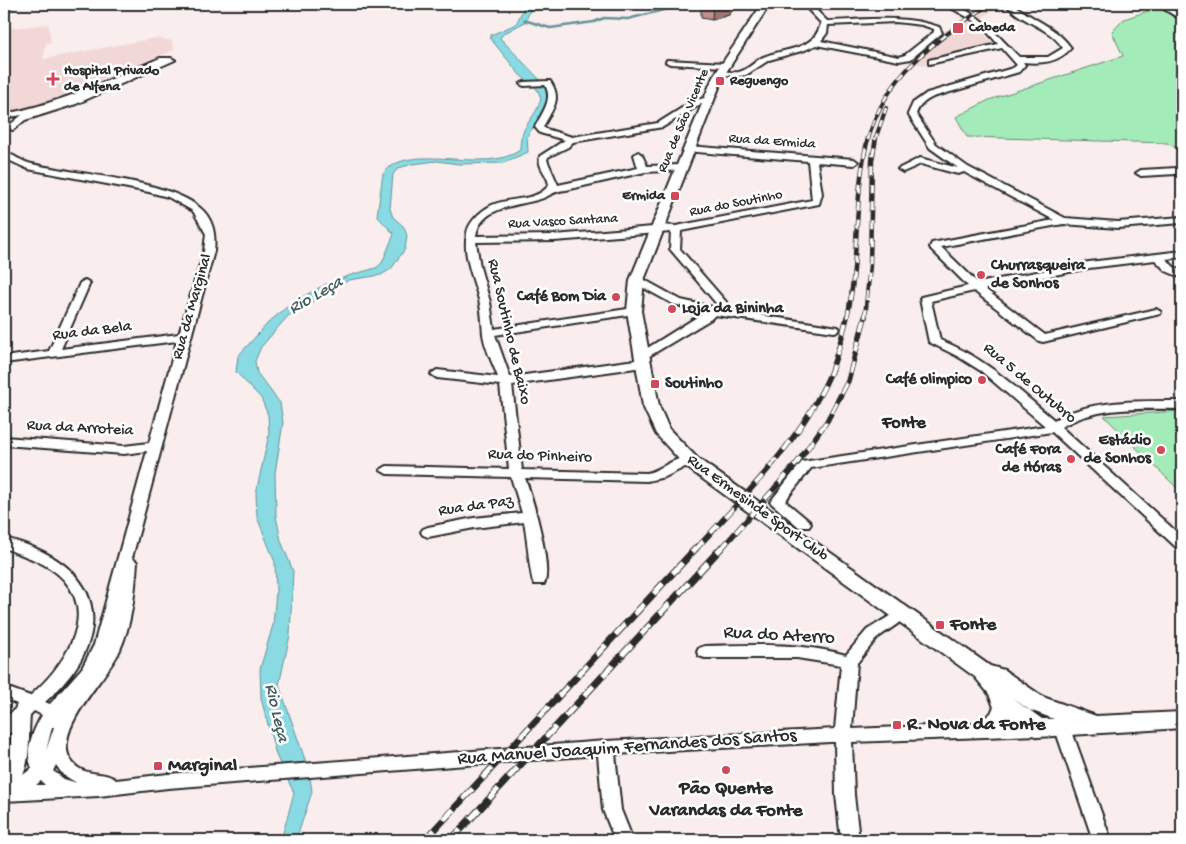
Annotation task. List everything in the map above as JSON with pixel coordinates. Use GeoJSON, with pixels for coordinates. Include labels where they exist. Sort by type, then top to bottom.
{"type":"FeatureCollection","features":[{"type":"Feature","properties":{"kind":"main road","name":"Rua de São Vicente"},"geometry":{"type":"LineString","coordinates":[[657,229],[708,99],[723,69],[766,4]]}},
{"type":"Feature","properties":{"kind":"main road"},"geometry":{"type":"LineString","coordinates":[[637,280],[657,229]]}},
{"type":"Feature","properties":{"kind":"main road","name":"Rua Ermesinde Sport Club"},"geometry":{"type":"LineString","coordinates":[[637,280],[634,311],[651,406],[662,431],[688,460],[983,672],[997,676],[1035,704],[1092,724]]}},
{"type":"Feature","properties":{"kind":"main road","name":"Rua Ermesinde Sport Club"},"geometry":{"type":"LineString","coordinates":[[983,672],[998,691],[1003,704],[1038,728]]}},
{"type":"Feature","properties":{"kind":"main road"},"geometry":{"type":"LineString","coordinates":[[1035,704],[1038,728]]}},
{"type":"Feature","properties":{"kind":"main road","name":"Rua Manuel Joaquim Fernandes dos Santos"},"geometry":{"type":"LineString","coordinates":[[1038,728],[1182,720]]}},
{"type":"Feature","properties":{"kind":"street"},"geometry":{"type":"LineString","coordinates":[[4,6],[16,4]]}},
{"type":"Feature","properties":{"kind":"street"},"geometry":{"type":"LineString","coordinates":[[670,62],[723,69],[742,74],[765,59],[800,50],[814,42],[825,29],[825,23],[806,4]]}},
{"type":"Feature","properties":{"kind":"street"},"geometry":{"type":"LineString","coordinates":[[947,4],[982,23],[1017,59],[1020,65],[1016,70],[944,90],[920,100],[913,108],[912,114],[933,146],[965,169],[1063,221]]}},
{"type":"Feature","properties":{"kind":"street"},"geometry":{"type":"LineString","coordinates":[[1009,4],[1049,30],[1067,48],[1056,58],[1041,60],[1017,59]]}},
{"type":"Feature","properties":{"kind":"street"},"geometry":{"type":"LineString","coordinates":[[1159,4],[1182,18]]}},
{"type":"Feature","properties":{"kind":"street"},"geometry":{"type":"LineString","coordinates":[[814,42],[899,59],[908,57],[938,33],[937,28],[931,25],[907,21],[876,20],[825,23]]}},
{"type":"Feature","properties":{"kind":"street"},"geometry":{"type":"LineString","coordinates":[[932,62],[1004,45]]}},
{"type":"Feature","properties":{"kind":"street"},"geometry":{"type":"LineString","coordinates":[[4,116],[29,112],[54,104],[163,60],[171,60],[65,105],[22,118],[7,131]]}},
{"type":"Feature","properties":{"kind":"street"},"geometry":{"type":"LineString","coordinates":[[104,89],[126,78],[125,75]]}},
{"type":"Feature","properties":{"kind":"street"},"geometry":{"type":"LineString","coordinates":[[524,84],[547,83],[551,87],[553,102],[539,127],[543,132],[567,137],[570,140]]}},
{"type":"Feature","properties":{"kind":"street"},"geometry":{"type":"LineString","coordinates":[[552,188],[554,183],[542,160],[544,156],[570,140],[660,125],[696,103],[708,99]]}},
{"type":"Feature","properties":{"kind":"street"},"geometry":{"type":"LineString","coordinates":[[4,120],[10,124],[7,131]]}},
{"type":"Feature","properties":{"kind":"street","name":"Rua da Ermida"},"geometry":{"type":"LineString","coordinates":[[688,149],[854,162]]}},
{"type":"Feature","properties":{"kind":"street"},"geometry":{"type":"LineString","coordinates":[[638,155],[643,169]]}},
{"type":"Feature","properties":{"kind":"street","name":"Rua da Marginal"},"geometry":{"type":"LineString","coordinates":[[4,156],[28,166],[150,189],[171,195],[196,209],[208,226],[211,234],[210,251],[184,337],[102,645],[87,673],[44,724],[38,741],[37,761],[42,772]]}},
{"type":"Feature","properties":{"kind":"street","name":"Rua do Soutinho"},"geometry":{"type":"LineString","coordinates":[[731,314],[675,249],[676,229],[816,202],[812,159]]}},
{"type":"Feature","properties":{"kind":"street"},"geometry":{"type":"LineString","coordinates":[[903,169],[920,161],[958,170],[965,169]]}},
{"type":"Feature","properties":{"kind":"street"},"geometry":{"type":"LineString","coordinates":[[471,239],[475,225],[489,210],[507,203],[533,198],[544,194],[552,188],[643,169],[680,168]]}},
{"type":"Feature","properties":{"kind":"street"},"geometry":{"type":"LineString","coordinates":[[1141,173],[1177,171],[1182,173]]}},
{"type":"Feature","properties":{"kind":"street"},"geometry":{"type":"LineString","coordinates":[[1156,312],[1043,339],[976,287],[935,247],[936,245],[1063,221],[1118,224],[1182,220]]}},
{"type":"Feature","properties":{"kind":"street","name":"Rua Vasco Santana"},"geometry":{"type":"LineString","coordinates":[[471,239],[554,238],[676,229]]}},
{"type":"Feature","properties":{"kind":"street","name":"Rua Soutinho de Baixo"},"geometry":{"type":"LineString","coordinates":[[471,239],[476,270],[485,304],[488,333],[505,382],[511,409],[517,473],[529,516],[539,567],[539,580]]}},
{"type":"Feature","properties":{"kind":"street"},"geometry":{"type":"LineString","coordinates":[[976,287],[1089,265],[1182,254]]}},
{"type":"Feature","properties":{"kind":"street"},"geometry":{"type":"LineString","coordinates":[[1158,257],[1170,268],[1182,275]]}},
{"type":"Feature","properties":{"kind":"street"},"geometry":{"type":"LineString","coordinates":[[637,280],[677,302],[712,311],[834,328]]}},
{"type":"Feature","properties":{"kind":"street"},"geometry":{"type":"LineString","coordinates":[[54,353],[85,283]]}},
{"type":"Feature","properties":{"kind":"street","name":"Rua 5 de Outubro"},"geometry":{"type":"LineString","coordinates":[[976,287],[926,300],[934,342],[952,347],[984,367],[1053,426],[1182,545]]}},
{"type":"Feature","properties":{"kind":"street"},"geometry":{"type":"LineString","coordinates":[[488,333],[634,311]]}},
{"type":"Feature","properties":{"kind":"street"},"geometry":{"type":"LineString","coordinates":[[437,374],[505,382],[642,360],[707,318],[712,311]]}},
{"type":"Feature","properties":{"kind":"street","name":"Rua da Bela"},"geometry":{"type":"LineString","coordinates":[[4,360],[184,337]]}},
{"type":"Feature","properties":{"kind":"street"},"geometry":{"type":"LineString","coordinates":[[804,524],[777,502],[807,465],[1046,430],[1086,413],[1109,408],[1182,405]]}},
{"type":"Feature","properties":{"kind":"street","name":"Rua da Arroteia"},"geometry":{"type":"LineString","coordinates":[[4,441],[124,450],[155,446]]}},
{"type":"Feature","properties":{"kind":"street","name":"Rua do Pinheiro"},"geometry":{"type":"LineString","coordinates":[[387,470],[646,477],[660,474],[688,460]]}},
{"type":"Feature","properties":{"kind":"street","name":"Rua da Paz"},"geometry":{"type":"LineString","coordinates":[[428,532],[474,523],[529,516]]}},
{"type":"Feature","properties":{"kind":"street"},"geometry":{"type":"LineString","coordinates":[[4,543],[58,567],[78,586],[84,602],[84,629],[80,643],[65,671],[4,729]]}},
{"type":"Feature","properties":{"kind":"street","name":"Rua da Marginal"},"geometry":{"type":"LineString","coordinates":[[42,772],[54,755],[64,720],[102,670],[112,652],[129,570],[130,544]]}},
{"type":"Feature","properties":{"kind":"street"},"geometry":{"type":"LineString","coordinates":[[850,840],[845,795],[843,736],[849,662],[872,634],[901,614]]}},
{"type":"Feature","properties":{"kind":"street","name":"Rua do Aterro"},"geometry":{"type":"LineString","coordinates":[[705,652],[754,651],[822,655],[832,656],[849,662]]}},
{"type":"Feature","properties":{"kind":"street"},"geometry":{"type":"LineString","coordinates":[[8,694],[30,697],[49,687]]}},
{"type":"Feature","properties":{"kind":"street","name":"Rua da Marginal"},"geometry":{"type":"LineString","coordinates":[[27,706],[51,703],[61,699],[73,689]]}},
{"type":"Feature","properties":{"kind":"street"},"geometry":{"type":"LineString","coordinates":[[8,694],[27,706],[45,708],[52,715],[53,724],[50,736],[56,745],[59,760],[70,772],[86,780],[147,783]]}},
{"type":"Feature","properties":{"kind":"street"},"geometry":{"type":"LineString","coordinates":[[981,730],[998,716],[1003,704]]}},
{"type":"Feature","properties":{"kind":"street"},"geometry":{"type":"LineString","coordinates":[[4,793],[14,779],[19,764],[19,736],[27,706]]}},
{"type":"Feature","properties":{"kind":"street"},"geometry":{"type":"LineString","coordinates":[[1062,726],[1102,840]]}},
{"type":"Feature","properties":{"kind":"street","name":"Rua Manuel Joaquim Fernandes dos Santos"},"geometry":{"type":"LineString","coordinates":[[4,793],[73,791],[147,783],[606,748],[830,735],[1038,728]]}},
{"type":"Feature","properties":{"kind":"street"},"geometry":{"type":"LineString","coordinates":[[606,748],[612,810],[624,840]]}},
{"type":"Feature","properties":{"kind":"street"},"geometry":{"type":"LineString","coordinates":[[4,750],[14,753],[18,758],[19,764]]}},
{"type":"Feature","properties":{"kind":"street"},"geometry":{"type":"LineString","coordinates":[[4,793],[42,772],[53,783],[73,791]]}},
{"type":"Feature","properties":{"kind":"shaded area"},"geometry":{"type":"Polygon","coordinates":[[[984,4],[1003,4],[974,23],[994,44],[946,57],[936,55],[925,65],[908,62],[950,27],[984,4]]]}},
{"type":"Feature","properties":{"kind":"shaded area","name":"Hospital Privado de Alfena"},"geometry":{"type":"Polygon","coordinates":[[[48,24],[51,42],[46,43],[43,59],[156,38],[172,41],[174,50],[55,99],[19,110],[4,111],[4,29],[48,24]]]}},
{"type":"Feature","properties":{"kind":"green space"},"geometry":{"type":"Polygon","coordinates":[[[1169,4],[1182,4],[1182,151],[1167,143],[967,137],[956,117],[989,100],[1123,56],[1112,32],[1124,19],[1169,4]]]}},
{"type":"Feature","properties":{"kind":"green space","name":"Estádio de Sonhos"},"geometry":{"type":"Polygon","coordinates":[[[1182,411],[1182,493],[1104,416],[1182,411]]]}},
{"type":"Feature","properties":{"kind":"water","name":"Rio Leça"},"geometry":{"type":"Polygon","coordinates":[[[526,4],[533,4],[525,22],[503,34],[500,38],[543,83],[549,94],[550,103],[527,136],[528,152],[503,163],[459,164],[437,161],[412,164],[399,168],[393,174],[390,209],[393,217],[404,227],[407,236],[405,249],[391,269],[381,275],[349,280],[288,316],[261,347],[255,361],[257,373],[280,403],[283,423],[275,473],[276,516],[281,541],[293,571],[290,635],[279,685],[309,771],[312,792],[296,840],[281,840],[294,793],[276,755],[261,698],[260,669],[273,625],[276,592],[275,562],[257,517],[256,493],[269,434],[268,415],[261,398],[236,372],[238,356],[269,322],[293,302],[326,284],[376,268],[382,263],[394,234],[377,216],[383,174],[395,164],[410,159],[428,158],[487,160],[505,157],[520,150],[525,127],[536,112],[541,98],[537,89],[520,75],[490,38],[491,35],[516,24],[526,4]]]}},
{"type":"Feature","properties":{"kind":"building"},"geometry":{"type":"Polygon","coordinates":[[[702,4],[722,4],[713,6],[702,4]]]}},
{"type":"Feature","properties":{"kind":"waterway"},"geometry":{"type":"LineString","coordinates":[[672,8],[679,5]]}},
{"type":"Feature","properties":{"kind":"waterway"},"geometry":{"type":"LineString","coordinates":[[524,20],[550,28],[594,22],[604,18],[628,19],[667,9]]}},
{"type":"Feature","properties":{"kind":"railway"},"geometry":{"type":"LineString","coordinates":[[868,140],[876,117],[886,97],[900,78],[933,45],[990,4]]}},
{"type":"Feature","properties":{"kind":"railway"},"geometry":{"type":"LineString","coordinates":[[875,140],[886,108]]}},
{"type":"Feature","properties":{"kind":"railway"},"geometry":{"type":"LineString","coordinates":[[847,318],[854,273],[860,183],[868,138]]}},
{"type":"Feature","properties":{"kind":"railway"},"geometry":{"type":"LineString","coordinates":[[865,318],[870,265],[872,160],[876,138]]}},
{"type":"Feature","properties":{"kind":"railway"},"geometry":{"type":"LineString","coordinates":[[696,549],[770,467],[803,423],[829,376],[847,317]]}},
{"type":"Feature","properties":{"kind":"railway"},"geometry":{"type":"LineString","coordinates":[[721,549],[797,463],[827,421],[848,381],[865,317]]}},
{"type":"Feature","properties":{"kind":"railway"},"geometry":{"type":"LineString","coordinates":[[425,840],[697,547]]}},
{"type":"Feature","properties":{"kind":"railway"},"geometry":{"type":"LineString","coordinates":[[451,840],[722,547]]}},
{"type":"Feature","properties":{"kind":"place","name":"Cabeda"},"geometry":{"type":"Point","coordinates":[958,28]}},
{"type":"Feature","properties":{"kind":"place","name":"Hospital Privado de Alfena"},"geometry":{"type":"Point","coordinates":[53,79]}},
{"type":"Feature","properties":{"kind":"place","name":"Reguengo"},"geometry":{"type":"Point","coordinates":[720,81]}},
{"type":"Feature","properties":{"kind":"place","name":"Ermida"},"geometry":{"type":"Point","coordinates":[675,196]}},
{"type":"Feature","properties":{"kind":"place","name":"Churrasqueira de Sonhos"},"geometry":{"type":"Point","coordinates":[981,275]}},
{"type":"Feature","properties":{"kind":"place","name":"Café Bom Dia"},"geometry":{"type":"Point","coordinates":[616,297]}},
{"type":"Feature","properties":{"kind":"place","name":"Loja da Bininha"},"geometry":{"type":"Point","coordinates":[672,309]}},
{"type":"Feature","properties":{"kind":"place","name":"Café olimpico"},"geometry":{"type":"Point","coordinates":[982,380]}},
{"type":"Feature","properties":{"kind":"place","name":"Soutinho"},"geometry":{"type":"Point","coordinates":[655,384]}},
{"type":"Feature","properties":{"kind":"place","name":"Estádio de Sonhos"},"geometry":{"type":"Point","coordinates":[1161,450]}},
{"type":"Feature","properties":{"kind":"place","name":"Café Fora de Hóras"},"geometry":{"type":"Point","coordinates":[1071,459]}},
{"type":"Feature","properties":{"kind":"place","name":"Fonte"},"geometry":{"type":"Point","coordinates":[940,625]}},
{"type":"Feature","properties":{"kind":"place","name":"R. Nova da Fonte"},"geometry":{"type":"Point","coordinates":[897,725]}},
{"type":"Feature","properties":{"kind":"place","name":"Marginal"},"geometry":{"type":"Point","coordinates":[158,766]}},
{"type":"Feature","properties":{"kind":"place","name":"Pão Quente Varandas da Fonte"},"geometry":{"type":"Point","coordinates":[726,770]}},
{"type":"Feature","properties":{"kind":"district","name":"Fonte"},"geometry":{"type":"Point","coordinates":[904,423]}}]}
